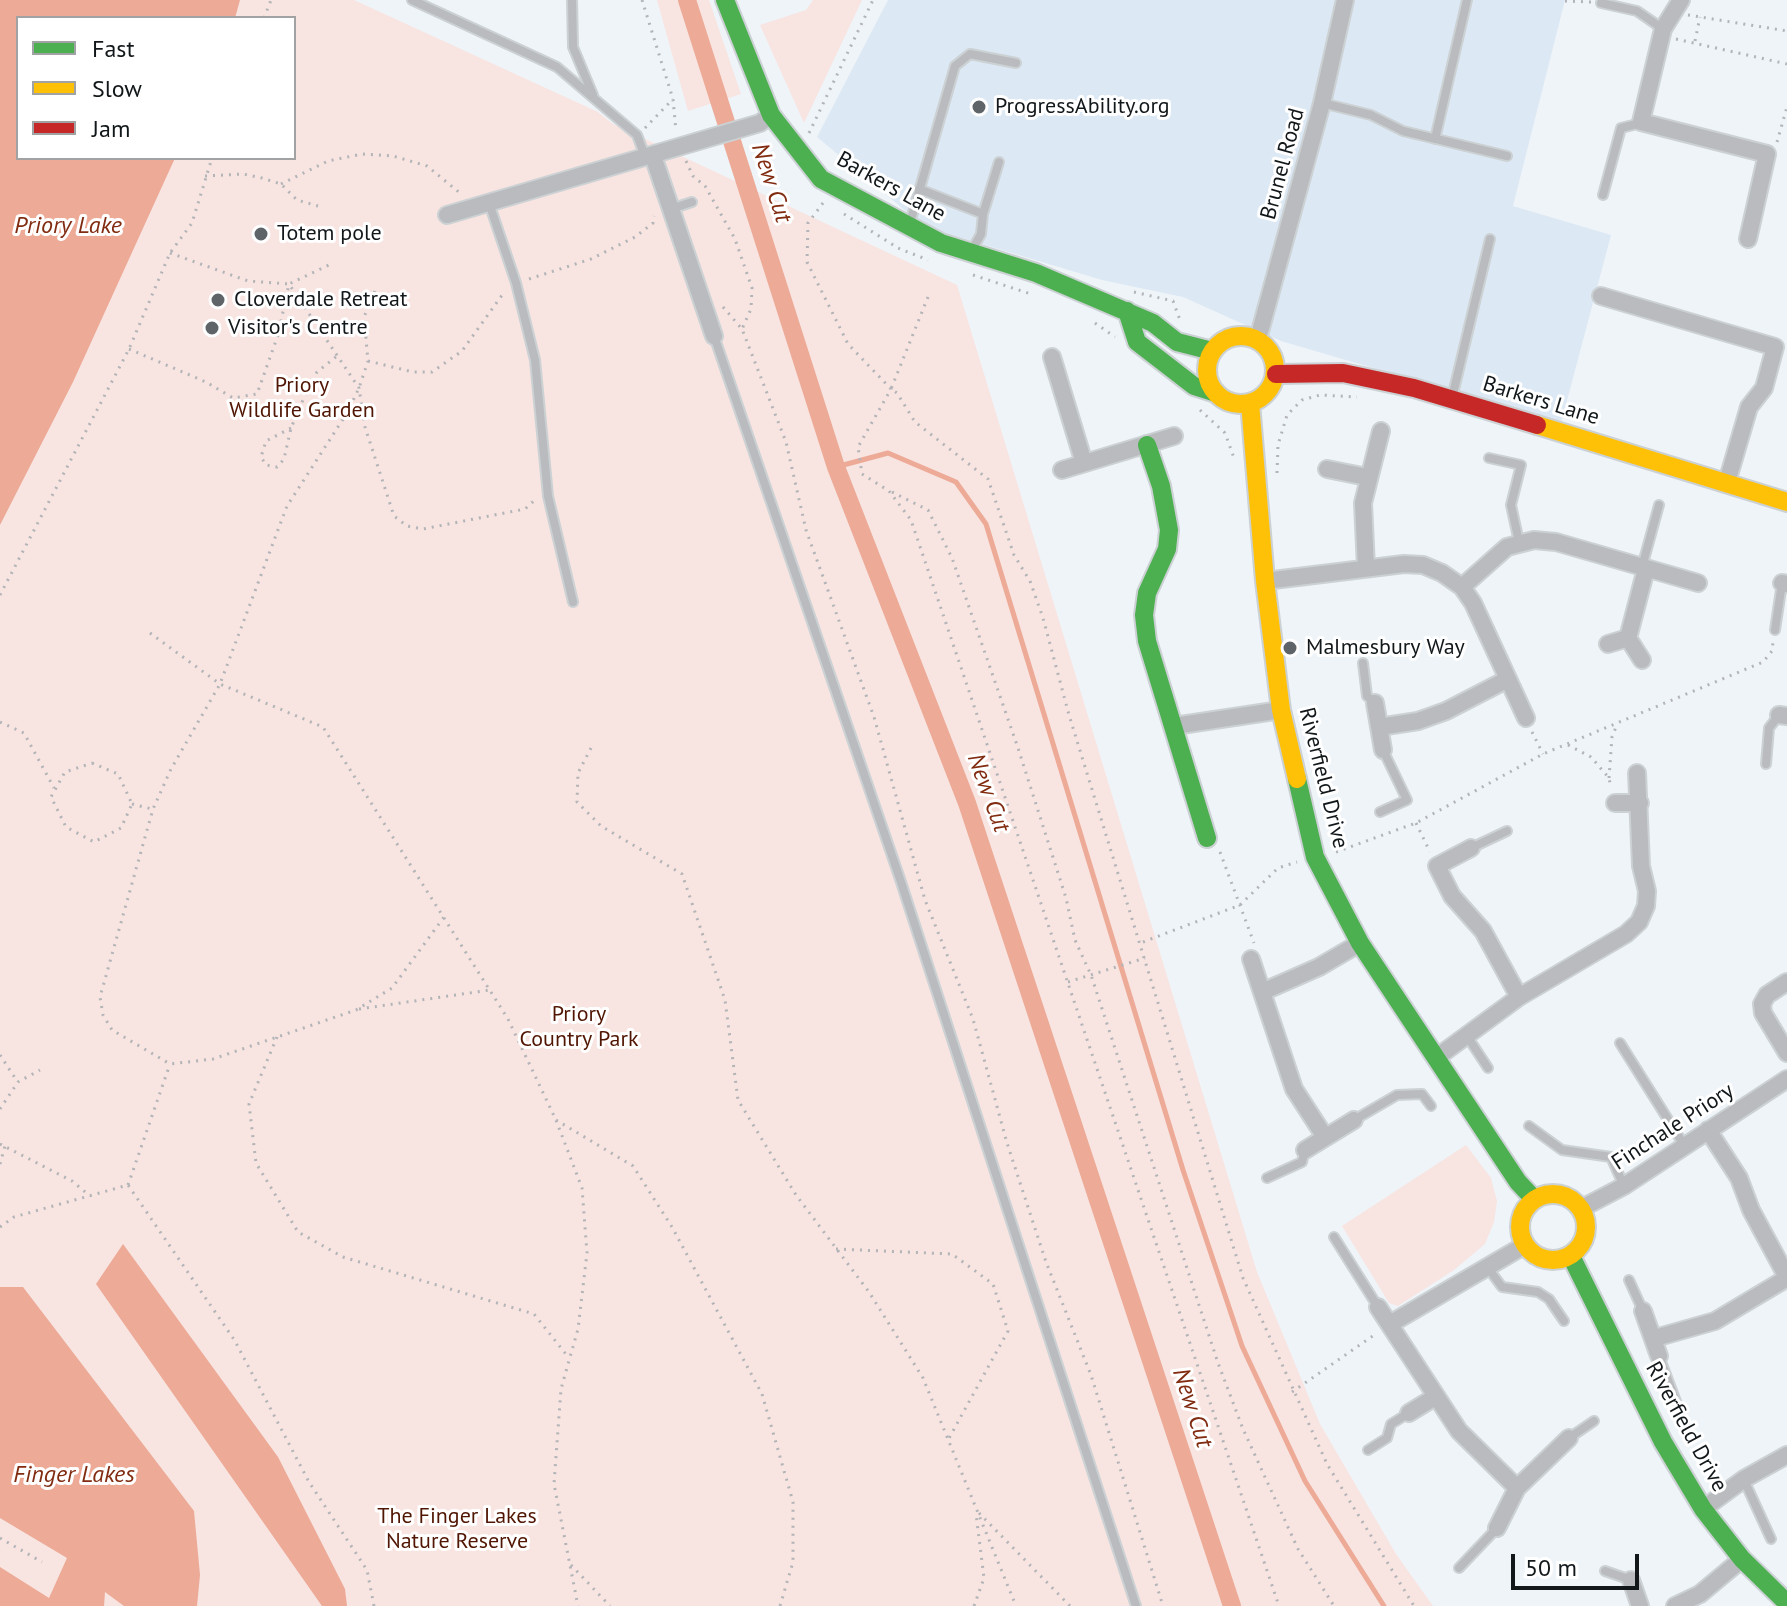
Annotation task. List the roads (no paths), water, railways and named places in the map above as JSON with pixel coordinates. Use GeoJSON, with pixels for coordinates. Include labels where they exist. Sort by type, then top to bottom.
{"type":"FeatureCollection","features":[{"type":"Feature","properties":{"kind":"street","name":"Barkers Lane"},"geometry":{"type":"LineString","coordinates":[[725,0],[771,115],[821,179],[909,228],[1036,273],[1095,301],[1153,323],[1177,342],[1212,351]]}},
{"type":"Feature","properties":{"kind":"street","name":"Brunel Road"},"geometry":{"type":"LineString","coordinates":[[1258,339],[1322,103],[1345,0]]}},
{"type":"Feature","properties":{"kind":"street"},"geometry":{"type":"LineString","coordinates":[[1678,4],[1662,32],[1641,122],[1767,154],[1748,239]]}},
{"type":"Feature","properties":{"kind":"street"},"geometry":{"type":"LineString","coordinates":[[447,215],[760,123],[771,115]]}},
{"type":"Feature","properties":{"kind":"street"},"geometry":{"type":"LineString","coordinates":[[649,157],[671,209],[714,336]]}},
{"type":"Feature","properties":{"kind":"street"},"geometry":{"type":"LineString","coordinates":[[1601,296],[1775,347],[1764,388],[1749,407],[1727,482]]}},
{"type":"Feature","properties":{"kind":"street"},"geometry":{"type":"LineString","coordinates":[[1127,311],[1137,342],[1194,386],[1237,404],[1250,403],[1269,390],[1276,374],[1276,365],[1269,350],[1258,339],[1236,336],[1218,345],[1212,351],[1207,372],[1216,393]]}},
{"type":"Feature","properties":{"kind":"street"},"geometry":{"type":"LineString","coordinates":[[1052,357],[1084,463]]}},
{"type":"Feature","properties":{"kind":"street","name":"Barkers Lane"},"geometry":{"type":"LineString","coordinates":[[1276,374],[1343,373],[1452,399],[1787,502]]}},
{"type":"Feature","properties":{"kind":"street","name":"Riverfield Drive"},"geometry":{"type":"LineString","coordinates":[[1250,403],[1265,581],[1281,710],[1315,857],[1360,943],[1518,1182],[1534,1199]]}},
{"type":"Feature","properties":{"kind":"street"},"geometry":{"type":"LineString","coordinates":[[1366,568],[1361,523],[1367,477],[1381,431]]}},
{"type":"Feature","properties":{"kind":"street"},"geometry":{"type":"LineString","coordinates":[[1062,470],[1174,436]]}},
{"type":"Feature","properties":{"kind":"street"},"geometry":{"type":"LineString","coordinates":[[1147,445],[1161,486],[1169,530],[1167,549],[1147,593],[1144,615],[1147,641],[1207,838]]}},
{"type":"Feature","properties":{"kind":"street"},"geometry":{"type":"LineString","coordinates":[[1327,469],[1367,477]]}},
{"type":"Feature","properties":{"kind":"street"},"geometry":{"type":"LineString","coordinates":[[1462,587],[1491,558],[1519,542],[1556,542],[1698,583]]}},
{"type":"Feature","properties":{"kind":"street"},"geometry":{"type":"LineString","coordinates":[[1265,581],[1366,568],[1423,565],[1442,573],[1462,587],[1526,718]]}},
{"type":"Feature","properties":{"kind":"street"},"geometry":{"type":"LineString","coordinates":[[1642,660],[1628,638],[1644,569]]}},
{"type":"Feature","properties":{"kind":"street"},"geometry":{"type":"LineString","coordinates":[[1608,644],[1628,638]]}},
{"type":"Feature","properties":{"kind":"street"},"geometry":{"type":"LineString","coordinates":[[1379,727],[1418,721],[1446,711],[1508,679]]}},
{"type":"Feature","properties":{"kind":"street"},"geometry":{"type":"LineString","coordinates":[[1375,703],[1383,750]]}},
{"type":"Feature","properties":{"kind":"street"},"geometry":{"type":"LineString","coordinates":[[1174,726],[1281,710]]}},
{"type":"Feature","properties":{"kind":"street"},"geometry":{"type":"LineString","coordinates":[[1436,1058],[1519,997],[1626,934],[1639,922],[1646,906],[1647,891],[1641,866],[1637,773]]}},
{"type":"Feature","properties":{"kind":"street"},"geometry":{"type":"LineString","coordinates":[[1615,803],[1640,803]]}},
{"type":"Feature","properties":{"kind":"street"},"geometry":{"type":"LineString","coordinates":[[1471,848],[1437,866],[1452,896],[1483,931],[1519,997]]}},
{"type":"Feature","properties":{"kind":"street"},"geometry":{"type":"LineString","coordinates":[[1262,992],[1319,967],[1360,943]]}},
{"type":"Feature","properties":{"kind":"street"},"geometry":{"type":"LineString","coordinates":[[1251,959],[1294,1089],[1325,1137]]}},
{"type":"Feature","properties":{"kind":"street"},"geometry":{"type":"LineString","coordinates":[[1787,982],[1767,995],[1762,1004],[1763,1013],[1787,1053]]}},
{"type":"Feature","properties":{"kind":"street","name":"Finchale Priory"},"geometry":{"type":"LineString","coordinates":[[1582,1208],[1624,1186],[1787,1079]]}},
{"type":"Feature","properties":{"kind":"street"},"geometry":{"type":"LineString","coordinates":[[1305,1150],[1354,1120]]}},
{"type":"Feature","properties":{"kind":"street"},"geometry":{"type":"LineString","coordinates":[[1655,1338],[1715,1321],[1787,1278],[1751,1210],[1739,1178],[1708,1130]]}},
{"type":"Feature","properties":{"kind":"street"},"geometry":{"type":"LineString","coordinates":[[1550,1193],[1568,1196],[1582,1208],[1587,1227],[1581,1246],[1571,1256],[1554,1261],[1536,1256],[1525,1245],[1519,1230],[1523,1212],[1534,1199],[1550,1193]]}},
{"type":"Feature","properties":{"kind":"street"},"geometry":{"type":"LineString","coordinates":[[1390,1324],[1525,1245]]}},
{"type":"Feature","properties":{"kind":"street","name":"Riverfield Drive"},"geometry":{"type":"LineString","coordinates":[[1571,1256],[1663,1442],[1703,1509],[1742,1559],[1787,1603]]}},
{"type":"Feature","properties":{"kind":"street"},"geometry":{"type":"LineString","coordinates":[[1378,1307],[1459,1431],[1517,1488]]}},
{"type":"Feature","properties":{"kind":"street"},"geometry":{"type":"LineString","coordinates":[[1643,1311],[1659,1356]]}},
{"type":"Feature","properties":{"kind":"street"},"geometry":{"type":"LineString","coordinates":[[1409,1413],[1435,1397]]}},
{"type":"Feature","properties":{"kind":"street"},"geometry":{"type":"LineString","coordinates":[[1497,1528],[1517,1488],[1569,1438]]}},
{"type":"Feature","properties":{"kind":"street"},"geometry":{"type":"LineString","coordinates":[[1703,1509],[1744,1479],[1787,1455]]}},
{"type":"Feature","properties":{"kind":"street"},"geometry":{"type":"LineString","coordinates":[[1682,1605],[1742,1559]]}},
{"type":"Feature","properties":{"kind":"street"},"geometry":{"type":"LineString","coordinates":[[1631,1580],[1640,1606]]}},
{"type":"Feature","properties":{"kind":"lane"},"geometry":{"type":"LineString","coordinates":[[412,0],[557,67],[637,135],[649,157]]}},
{"type":"Feature","properties":{"kind":"lane"},"geometry":{"type":"LineString","coordinates":[[572,0],[573,47],[593,97]]}},
{"type":"Feature","properties":{"kind":"lane"},"geometry":{"type":"LineString","coordinates":[[1435,139],[1467,0]]}},
{"type":"Feature","properties":{"kind":"lane"},"geometry":{"type":"LineString","coordinates":[[1601,3],[1637,11],[1662,32]]}},
{"type":"Feature","properties":{"kind":"lane"},"geometry":{"type":"LineString","coordinates":[[909,228],[955,66],[970,54],[1016,63]]}},
{"type":"Feature","properties":{"kind":"lane"},"geometry":{"type":"LineString","coordinates":[[1322,103],[1371,115],[1403,131],[1507,156]]}},
{"type":"Feature","properties":{"kind":"lane"},"geometry":{"type":"LineString","coordinates":[[1603,195],[1621,128],[1641,122]]}},
{"type":"Feature","properties":{"kind":"lane"},"geometry":{"type":"LineString","coordinates":[[971,252],[981,234],[983,214],[999,162]]}},
{"type":"Feature","properties":{"kind":"lane"},"geometry":{"type":"LineString","coordinates":[[919,189],[983,214]]}},
{"type":"Feature","properties":{"kind":"lane"},"geometry":{"type":"LineString","coordinates":[[671,209],[692,202]]}},
{"type":"Feature","properties":{"kind":"lane"},"geometry":{"type":"LineString","coordinates":[[483,205],[516,283],[535,360],[548,496],[573,602]]}},
{"type":"Feature","properties":{"kind":"lane"},"geometry":{"type":"LineString","coordinates":[[1452,399],[1490,239]]}},
{"type":"Feature","properties":{"kind":"lane"},"geometry":{"type":"LineString","coordinates":[[714,336],[900,879],[1136,1606]]}},
{"type":"Feature","properties":{"kind":"lane"},"geometry":{"type":"LineString","coordinates":[[1489,458],[1521,465],[1511,505],[1519,542]]}},
{"type":"Feature","properties":{"kind":"lane"},"geometry":{"type":"LineString","coordinates":[[1644,569],[1659,505]]}},
{"type":"Feature","properties":{"kind":"lane"},"geometry":{"type":"LineString","coordinates":[[1775,630],[1784,584]]}},
{"type":"Feature","properties":{"kind":"lane"},"geometry":{"type":"LineString","coordinates":[[1363,663],[1367,696],[1375,703]]}},
{"type":"Feature","properties":{"kind":"lane"},"geometry":{"type":"LineString","coordinates":[[1766,764],[1769,728],[1783,715]]}},
{"type":"Feature","properties":{"kind":"lane"},"geometry":{"type":"LineString","coordinates":[[1380,812],[1407,800],[1383,750]]}},
{"type":"Feature","properties":{"kind":"lane"},"geometry":{"type":"LineString","coordinates":[[1471,848],[1507,831]]}},
{"type":"Feature","properties":{"kind":"lane"},"geometry":{"type":"LineString","coordinates":[[1467,1035],[1488,1068]]}},
{"type":"Feature","properties":{"kind":"lane"},"geometry":{"type":"LineString","coordinates":[[1620,1043],[1684,1145]]}},
{"type":"Feature","properties":{"kind":"lane"},"geometry":{"type":"LineString","coordinates":[[1354,1120],[1397,1095],[1422,1094],[1431,1106]]}},
{"type":"Feature","properties":{"kind":"lane"},"geometry":{"type":"LineString","coordinates":[[1529,1126],[1562,1150],[1611,1157],[1624,1186]]}},
{"type":"Feature","properties":{"kind":"lane"},"geometry":{"type":"LineString","coordinates":[[1267,1178],[1302,1162],[1305,1150]]}},
{"type":"Feature","properties":{"kind":"lane"},"geometry":{"type":"LineString","coordinates":[[1334,1237],[1378,1307]]}},
{"type":"Feature","properties":{"kind":"lane"},"geometry":{"type":"LineString","coordinates":[[1488,1268],[1502,1287],[1538,1292],[1549,1299],[1564,1321]]}},
{"type":"Feature","properties":{"kind":"lane"},"geometry":{"type":"LineString","coordinates":[[1629,1280],[1643,1311]]}},
{"type":"Feature","properties":{"kind":"lane"},"geometry":{"type":"LineString","coordinates":[[1659,1356],[1677,1404]]}},
{"type":"Feature","properties":{"kind":"lane"},"geometry":{"type":"LineString","coordinates":[[1368,1450],[1387,1438],[1391,1424],[1409,1413]]}},
{"type":"Feature","properties":{"kind":"lane"},"geometry":{"type":"LineString","coordinates":[[1569,1438],[1594,1421]]}},
{"type":"Feature","properties":{"kind":"lane"},"geometry":{"type":"LineString","coordinates":[[1744,1479],[1771,1539]]}},
{"type":"Feature","properties":{"kind":"lane"},"geometry":{"type":"LineString","coordinates":[[1459,1568],[1497,1528]]}},
{"type":"Feature","properties":{"kind":"lane"},"geometry":{"type":"LineString","coordinates":[[1605,1571],[1631,1580]]}},
{"type":"Feature","properties":{"kind":"water","name":"Priory Lake"},"geometry":{"type":"Polygon","coordinates":[[[0,0],[240,0],[236,16],[16,16],[16,160],[174,160],[73,382],[0,525],[0,0]]]}},
{"type":"Feature","properties":{"kind":"water"},"geometry":{"type":"Polygon","coordinates":[[[123,1244],[278,1457],[345,1589],[347,1606],[322,1606],[96,1284],[123,1244]]]}},
{"type":"Feature","properties":{"kind":"water","name":"Finger Lakes"},"geometry":{"type":"Polygon","coordinates":[[[0,1287],[23,1287],[194,1511],[200,1575],[197,1606],[124,1606],[105,1592],[104,1606],[0,1606],[0,1567],[49,1598],[67,1558],[0,1518],[0,1287]]]}},
{"type":"Feature","properties":{"kind":"waterway","name":"New Cut"},"geometry":{"type":"LineString","coordinates":[[687,0],[836,467],[967,803],[1232,1606]]}},
{"type":"Feature","properties":{"kind":"waterway"},"geometry":{"type":"LineString","coordinates":[[836,467],[888,453],[956,482],[986,524],[1183,1170],[1242,1346],[1305,1481],[1384,1606]]}},
{"type":"Feature","properties":{"kind":"place","name":"ProgressAbility.org"},"geometry":{"type":"Point","coordinates":[979,107]}},
{"type":"Feature","properties":{"kind":"place","name":"Totem pole"},"geometry":{"type":"Point","coordinates":[261,234]}},
{"type":"Feature","properties":{"kind":"place","name":"Cloverdale Retreat"},"geometry":{"type":"Point","coordinates":[218,300]}},
{"type":"Feature","properties":{"kind":"place","name":"Visitor's Centre"},"geometry":{"type":"Point","coordinates":[212,328]}},
{"type":"Feature","properties":{"kind":"place","name":"Malmesbury Way"},"geometry":{"type":"Point","coordinates":[1290,648]}},
{"type":"Feature","properties":{"kind":"park label","name":"Priory Wildlife Garden"},"geometry":{"type":"Point","coordinates":[302,398]}},
{"type":"Feature","properties":{"kind":"park label","name":"Priory Country Park"},"geometry":{"type":"Point","coordinates":[579,1028]}},
{"type":"Feature","properties":{"kind":"park label","name":"The Finger Lakes Nature Reserve"},"geometry":{"type":"Point","coordinates":[457,1530]}}]}
